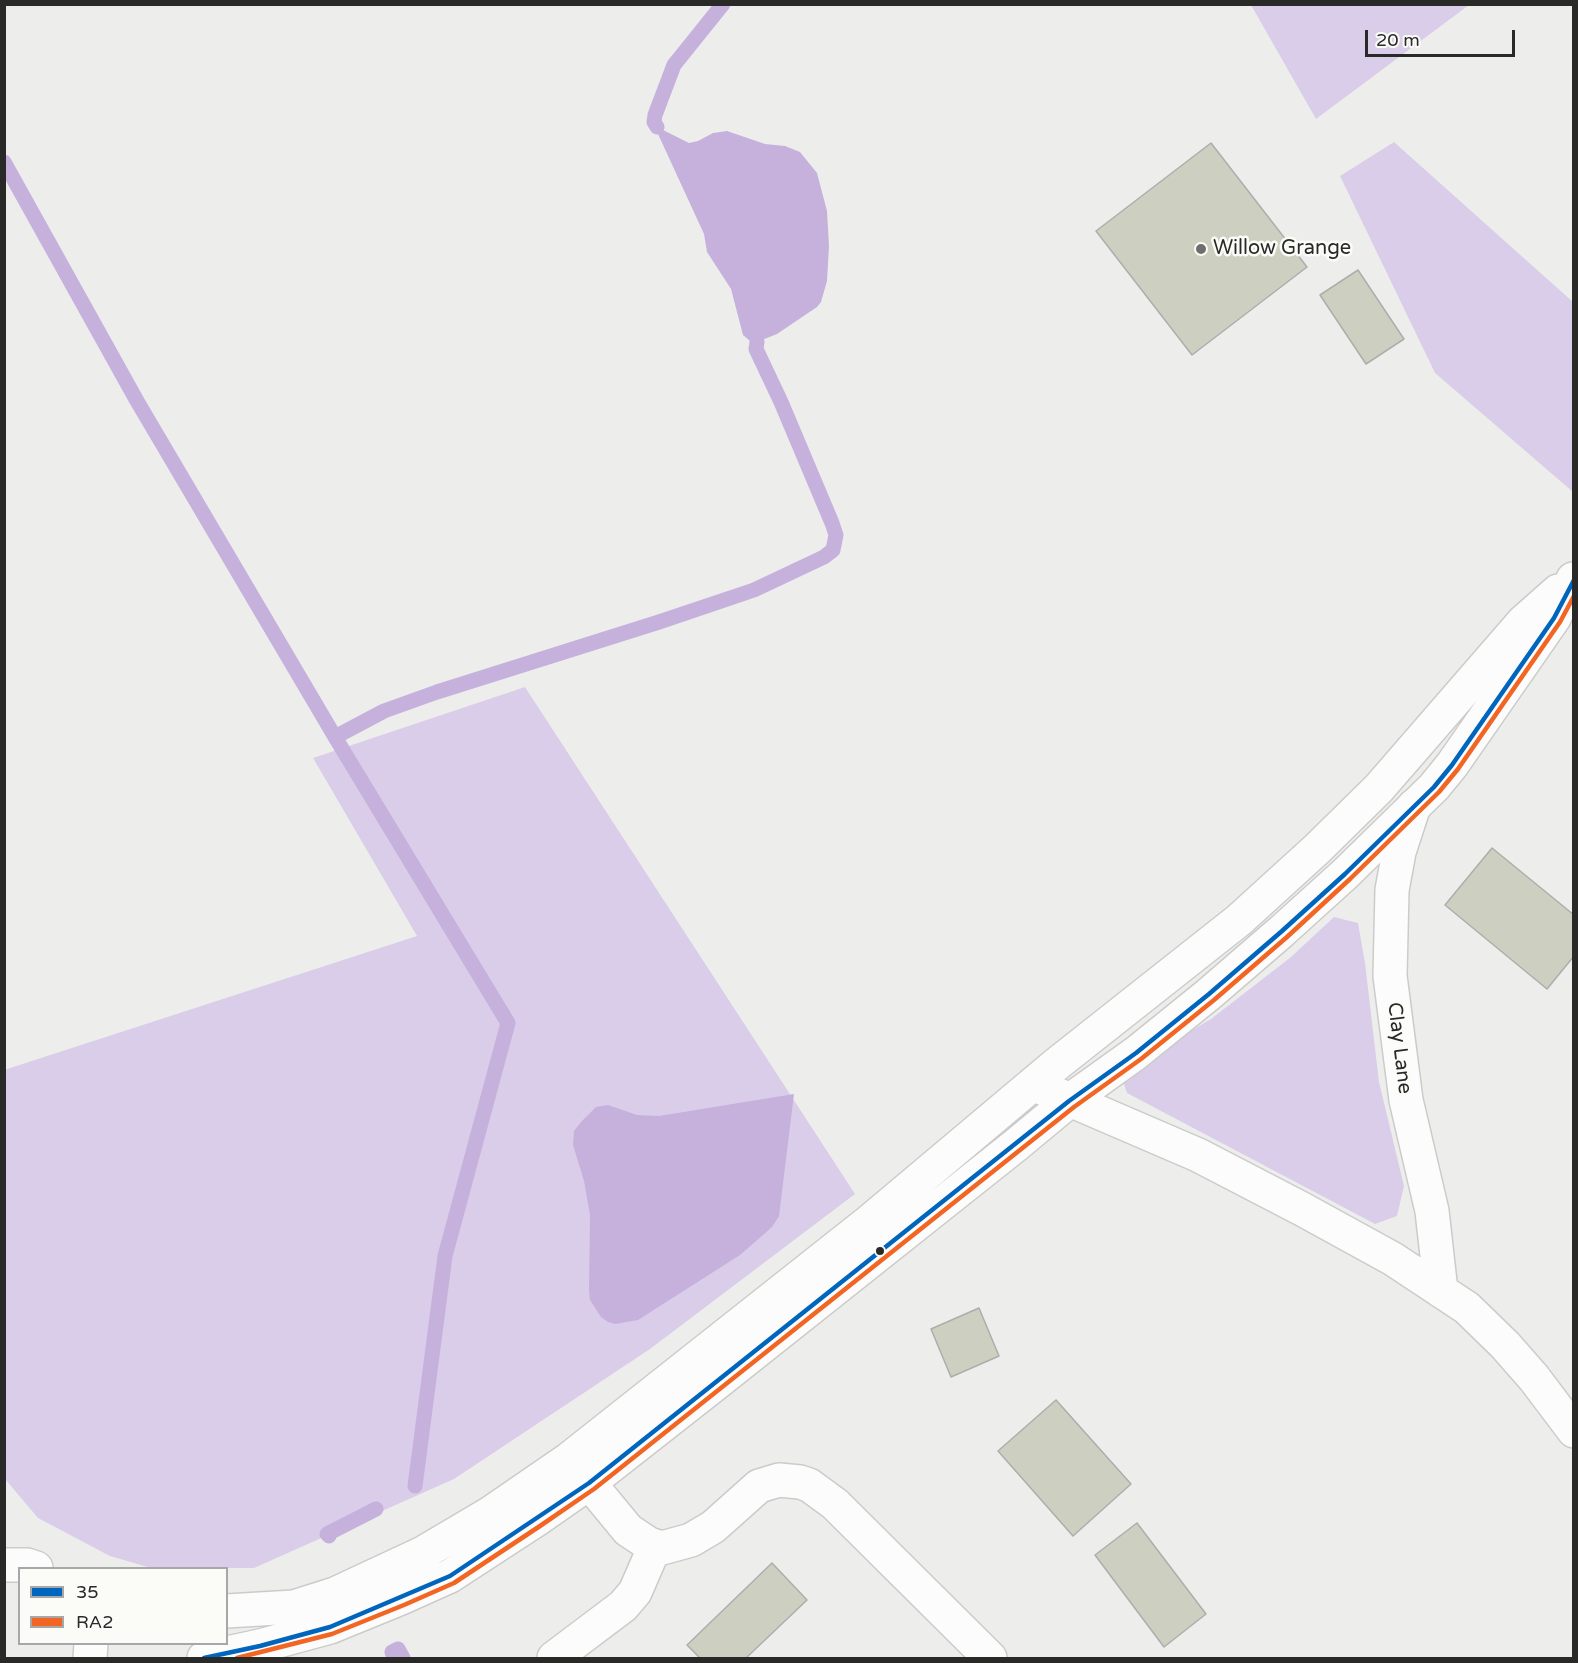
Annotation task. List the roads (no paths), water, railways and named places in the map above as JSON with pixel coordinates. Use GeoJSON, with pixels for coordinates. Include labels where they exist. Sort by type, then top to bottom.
{"type":"FeatureCollection","features":[{"type":"Feature","properties":{"kind":"main road"},"geometry":{"type":"LineString","coordinates":[[228,1611],[294,1607],[335,1594],[423,1553],[489,1514],[579,1471],[1016,1145],[1068,1101],[1136,1053],[1209,994],[1337,881],[1446,772],[1554,618],[1573,579]]}},
{"type":"Feature","properties":{"kind":"main road"},"geometry":{"type":"LineString","coordinates":[[204,1659],[330,1627],[401,1598],[450,1576],[536,1520],[579,1471],[870,1221],[1033,1084],[1239,920],[1317,849],[1379,788],[1523,622],[1545,600],[1573,579]]}},
{"type":"Feature","properties":{"kind":"main road","name":"Clay Lane"},"geometry":{"type":"LineString","coordinates":[[1414,806],[1399,852],[1392,890],[1390,976],[1406,1100],[1432,1211],[1441,1291]]}},
{"type":"Feature","properties":{"kind":"main road"},"geometry":{"type":"LineString","coordinates":[[1033,1084],[1198,1155],[1393,1259],[1467,1308],[1534,1378],[1574,1431]]}},
{"type":"Feature","properties":{"kind":"main road"},"geometry":{"type":"LineString","coordinates":[[579,1471],[627,1530],[649,1545],[662,1548],[691,1540],[713,1527],[759,1486],[778,1480],[809,1485],[835,1504],[990,1659]]}},
{"type":"Feature","properties":{"kind":"main road"},"geometry":{"type":"LineString","coordinates":[[554,1659],[623,1606],[635,1592],[655,1546]]}},
{"type":"Feature","properties":{"kind":"main road"},"geometry":{"type":"LineString","coordinates":[[4,1565],[32,1567]]}},
{"type":"Feature","properties":{"kind":"waterway"},"geometry":{"type":"LineString","coordinates":[[657,127],[654,122],[655,115],[674,65],[723,4]]}},
{"type":"Feature","properties":{"kind":"waterway"},"geometry":{"type":"LineString","coordinates":[[4,162],[137,401],[335,737],[508,1023],[445,1256],[415,1486]]}},
{"type":"Feature","properties":{"kind":"waterway"},"geometry":{"type":"LineString","coordinates":[[335,737],[384,711],[437,692],[754,590],[824,557],[833,550],[836,535],[832,523],[756,349],[757,342]]}},
{"type":"Feature","properties":{"kind":"waterway"},"geometry":{"type":"LineString","coordinates":[[329,1536],[327,1534],[376,1509]]}},
{"type":"Feature","properties":{"kind":"waterway"},"geometry":{"type":"LineString","coordinates":[[394,1658],[392,1652],[398,1649],[403,1658]]}},
{"type":"Feature","properties":{"kind":"place","name":"Willow Grange"},"geometry":{"type":"Point","coordinates":[1201,249]}}]}
